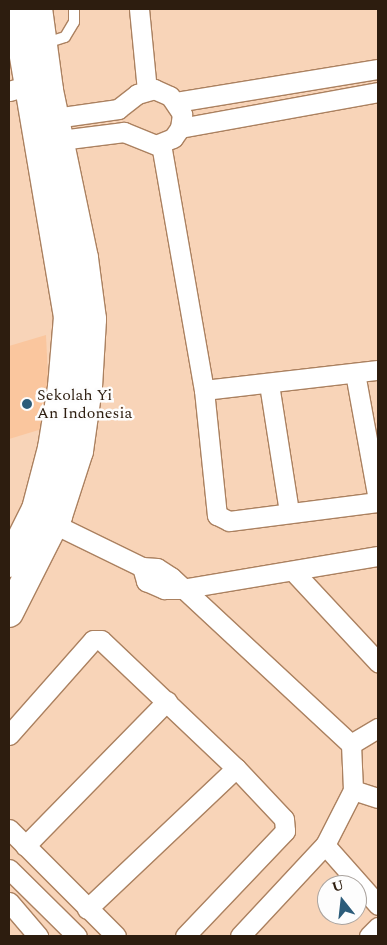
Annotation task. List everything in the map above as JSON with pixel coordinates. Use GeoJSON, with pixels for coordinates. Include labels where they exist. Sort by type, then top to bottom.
{"type":"FeatureCollection","features":[{"type":"Feature","properties":{"kind":"main road"},"geometry":{"type":"LineString","coordinates":[[9,612],[54,524],[79,451],[88,387],[92,319],[18,88],[16,9]]}},
{"type":"Feature","properties":{"kind":"main road"},"geometry":{"type":"LineString","coordinates":[[9,563],[36,509],[54,440],[62,388],[72,261],[58,129],[41,45],[38,9]]}},
{"type":"Feature","properties":{"kind":"street"},"geometry":{"type":"LineString","coordinates":[[139,9],[147,90]]}},
{"type":"Feature","properties":{"kind":"street"},"geometry":{"type":"LineString","coordinates":[[176,102],[378,69]]}},
{"type":"Feature","properties":{"kind":"street"},"geometry":{"type":"LineString","coordinates":[[147,90],[163,91],[176,102],[182,114],[180,128],[173,138],[161,144],[148,143],[124,132],[58,129],[118,109],[147,90]]}},
{"type":"Feature","properties":{"kind":"street"},"geometry":{"type":"LineString","coordinates":[[180,128],[378,92]]}},
{"type":"Feature","properties":{"kind":"street"},"geometry":{"type":"LineString","coordinates":[[161,144],[204,390],[214,508],[220,519],[229,521],[378,501],[355,373]]}},
{"type":"Feature","properties":{"kind":"street"},"geometry":{"type":"LineString","coordinates":[[204,390],[378,370]]}},
{"type":"Feature","properties":{"kind":"street"},"geometry":{"type":"LineString","coordinates":[[269,384],[289,512]]}},
{"type":"Feature","properties":{"kind":"street"},"geometry":{"type":"LineString","coordinates":[[54,524],[142,567],[157,568],[351,744],[353,790],[325,845],[240,936]]}},
{"type":"Feature","properties":{"kind":"street"},"geometry":{"type":"LineString","coordinates":[[181,589],[378,556]]}},
{"type":"Feature","properties":{"kind":"street"},"geometry":{"type":"LineString","coordinates":[[293,571],[370,640],[378,662]]}},
{"type":"Feature","properties":{"kind":"street"},"geometry":{"type":"LineString","coordinates":[[9,735],[93,640],[104,641],[236,768],[284,819],[286,828],[185,936]]}},
{"type":"Feature","properties":{"kind":"street"},"geometry":{"type":"LineString","coordinates":[[26,846],[167,701]]}},
{"type":"Feature","properties":{"kind":"street"},"geometry":{"type":"LineString","coordinates":[[351,744],[378,728]]}},
{"type":"Feature","properties":{"kind":"street"},"geometry":{"type":"LineString","coordinates":[[87,909],[236,768]]}},
{"type":"Feature","properties":{"kind":"street"},"geometry":{"type":"LineString","coordinates":[[353,790],[378,798]]}},
{"type":"Feature","properties":{"kind":"street"},"geometry":{"type":"LineString","coordinates":[[9,829],[116,936]]}},
{"type":"Feature","properties":{"kind":"street"},"geometry":{"type":"LineString","coordinates":[[325,845],[378,905]]}},
{"type":"Feature","properties":{"kind":"street"},"geometry":{"type":"LineString","coordinates":[[9,869],[77,936]]}},
{"type":"Feature","properties":{"kind":"street"},"geometry":{"type":"LineString","coordinates":[[9,902],[38,936]]}},
{"type":"Feature","properties":{"kind":"street"},"geometry":{"type":"LineString","coordinates":[[369,936],[378,927]]}},
{"type":"Feature","properties":{"kind":"lane"},"geometry":{"type":"LineString","coordinates":[[41,45],[65,37],[74,22],[74,9]]}},
{"type":"Feature","properties":{"kind":"shaded area","name":"Sekolah Yi An Indonesia"},"geometry":{"type":"Polygon","coordinates":[[[46,335],[48,379],[42,429],[9,439],[9,346],[46,335]]]}},
{"type":"Feature","properties":{"kind":"place","name":"Sekolah Yi An Indonesia"},"geometry":{"type":"Point","coordinates":[27,404]}}]}
